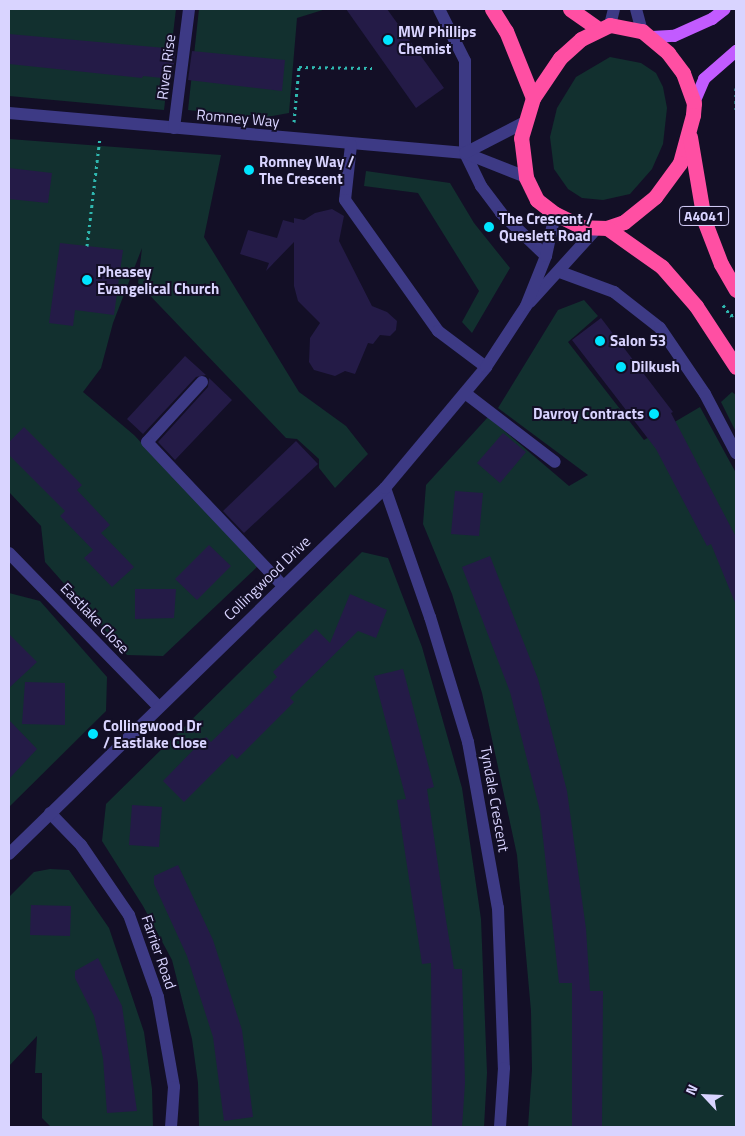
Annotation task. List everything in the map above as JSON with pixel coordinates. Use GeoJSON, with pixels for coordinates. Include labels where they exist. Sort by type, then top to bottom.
{"type":"FeatureCollection","features":[{"type":"Feature","properties":{"kind":"highway"},"geometry":{"type":"LineString","coordinates":[[492,9],[506,31],[533,98]]}},
{"type":"Feature","properties":{"kind":"highway"},"geometry":{"type":"LineString","coordinates":[[570,9],[604,27],[647,34],[683,73],[694,103],[690,135],[680,164],[655,197],[624,222],[602,228],[582,228],[554,214],[537,200],[526,177],[521,138],[533,98],[560,58],[604,27]]}},
{"type":"Feature","properties":{"kind":"highway","name":"A4041"},"geometry":{"type":"LineString","coordinates":[[690,135],[704,220],[720,264],[736,290]]}},
{"type":"Feature","properties":{"kind":"highway"},"geometry":{"type":"LineString","coordinates":[[602,228],[662,267],[696,306],[736,367]]}},
{"type":"Feature","properties":{"kind":"main road"},"geometry":{"type":"LineString","coordinates":[[647,34],[674,36],[712,20],[725,9]]}},
{"type":"Feature","properties":{"kind":"main road"},"geometry":{"type":"LineString","coordinates":[[694,103],[704,79],[736,50]]}},
{"type":"Feature","properties":{"kind":"street","name":"Riven Rise"},"geometry":{"type":"LineString","coordinates":[[174,128],[189,9]]}},
{"type":"Feature","properties":{"kind":"street"},"geometry":{"type":"LineString","coordinates":[[440,9],[465,61],[465,153],[481,186],[501,213],[546,256]]}},
{"type":"Feature","properties":{"kind":"street"},"geometry":{"type":"LineString","coordinates":[[604,27],[614,9]]}},
{"type":"Feature","properties":{"kind":"street"},"geometry":{"type":"LineString","coordinates":[[636,9],[647,34]]}},
{"type":"Feature","properties":{"kind":"street","name":"Romney Way"},"geometry":{"type":"LineString","coordinates":[[9,113],[293,140],[465,153],[526,177]]}},
{"type":"Feature","properties":{"kind":"street"},"geometry":{"type":"LineString","coordinates":[[465,153],[525,122]]}},
{"type":"Feature","properties":{"kind":"street"},"geometry":{"type":"LineString","coordinates":[[351,145],[345,200],[438,331],[486,367]]}},
{"type":"Feature","properties":{"kind":"street","name":"Collingwood Drive"},"geometry":{"type":"LineString","coordinates":[[9,854],[282,585],[385,488],[466,393],[486,367],[526,306],[546,256],[554,214]]}},
{"type":"Feature","properties":{"kind":"street","name":"Collingwood Drive"},"geometry":{"type":"LineString","coordinates":[[526,306],[602,228]]}},
{"type":"Feature","properties":{"kind":"street"},"geometry":{"type":"LineString","coordinates":[[560,272],[614,292],[660,328],[705,394],[736,454]]}},
{"type":"Feature","properties":{"kind":"street"},"geometry":{"type":"LineString","coordinates":[[202,382],[147,442],[282,585]]}},
{"type":"Feature","properties":{"kind":"street"},"geometry":{"type":"LineString","coordinates":[[466,393],[555,462]]}},
{"type":"Feature","properties":{"kind":"street","name":"Tyndale Crescent"},"geometry":{"type":"LineString","coordinates":[[385,488],[430,617],[468,742],[495,888],[498,908],[504,1068],[500,1127]]}},
{"type":"Feature","properties":{"kind":"street","name":"Eastlake Close"},"geometry":{"type":"LineString","coordinates":[[9,553],[159,707]]}},
{"type":"Feature","properties":{"kind":"street","name":"Farrier Road"},"geometry":{"type":"LineString","coordinates":[[50,813],[81,845],[129,915],[158,997],[174,1087],[171,1127]]}},
{"type":"Feature","properties":{"kind":"path"},"geometry":{"type":"LineString","coordinates":[[293,140],[299,67],[372,68]]}},
{"type":"Feature","properties":{"kind":"path"},"geometry":{"type":"LineString","coordinates":[[736,88],[736,111]]}},
{"type":"Feature","properties":{"kind":"path"},"geometry":{"type":"LineString","coordinates":[[87,246],[101,122]]}},
{"type":"Feature","properties":{"kind":"green space"},"geometry":{"type":"Polygon","coordinates":[[[9,9],[176,9],[164,110],[9,96],[9,9]]]}},
{"type":"Feature","properties":{"kind":"green space"},"geometry":{"type":"Polygon","coordinates":[[[199,9],[326,9],[297,18],[289,113],[261,118],[188,110],[199,9]]]}},
{"type":"Feature","properties":{"kind":"green space"},"geometry":{"type":"Polygon","coordinates":[[[610,57],[641,63],[656,73],[663,87],[667,108],[663,144],[652,169],[630,194],[603,200],[582,198],[568,189],[554,169],[550,137],[557,108],[576,77],[610,57]]]}},
{"type":"Feature","properties":{"kind":"green space"},"geometry":{"type":"Polygon","coordinates":[[[9,139],[221,155],[204,237],[299,392],[346,426],[368,454],[335,488],[319,468],[319,459],[297,439],[286,438],[138,283],[142,248],[113,323],[101,368],[83,392],[134,435],[258,566],[163,656],[127,655],[45,562],[41,526],[9,492],[9,139]]]}},
{"type":"Feature","properties":{"kind":"green space"},"geometry":{"type":"Polygon","coordinates":[[[366,171],[450,183],[474,223],[510,268],[472,333],[462,322],[479,291],[418,193],[364,186],[366,171]]]}},
{"type":"Feature","properties":{"kind":"green space"},"geometry":{"type":"Polygon","coordinates":[[[584,300],[598,316],[568,342],[644,440],[700,407],[736,473],[736,1127],[528,1127],[532,1070],[531,1011],[517,855],[482,693],[452,594],[423,524],[426,485],[488,417],[569,486],[588,475],[498,408],[558,310],[584,300]]]}},
{"type":"Feature","properties":{"kind":"green space"},"geometry":{"type":"Polygon","coordinates":[[[732,392],[736,395],[736,432],[721,402],[732,392]]]}},
{"type":"Feature","properties":{"kind":"green space"},"geometry":{"type":"Polygon","coordinates":[[[362,552],[388,558],[422,647],[462,788],[481,919],[487,1073],[484,1127],[199,1127],[198,1083],[192,1039],[172,960],[143,906],[102,841],[106,804],[362,552]]]}},
{"type":"Feature","properties":{"kind":"green space"},"geometry":{"type":"Polygon","coordinates":[[[9,593],[40,601],[107,677],[106,711],[9,807],[9,593]]]}},
{"type":"Feature","properties":{"kind":"green space"},"geometry":{"type":"Polygon","coordinates":[[[50,869],[69,870],[109,928],[144,1032],[152,1089],[153,1127],[51,1127],[42,1118],[42,1073],[35,1073],[37,1036],[9,1066],[9,897],[34,872],[50,869]]]}},
{"type":"Feature","properties":{"kind":"building"},"geometry":{"type":"Polygon","coordinates":[[[346,9],[387,9],[444,88],[416,108],[346,9]]]}},
{"type":"Feature","properties":{"kind":"building"},"geometry":{"type":"Polygon","coordinates":[[[9,34],[176,49],[172,79],[143,76],[142,78],[9,64],[9,34]]]}},
{"type":"Feature","properties":{"kind":"building"},"geometry":{"type":"Polygon","coordinates":[[[192,51],[285,60],[282,91],[188,80],[192,51]]]}},
{"type":"Feature","properties":{"kind":"building"},"geometry":{"type":"Polygon","coordinates":[[[9,168],[52,173],[48,203],[9,199],[9,168]]]}},
{"type":"Feature","properties":{"kind":"building"},"geometry":{"type":"Polygon","coordinates":[[[332,209],[344,216],[339,241],[372,306],[387,312],[397,321],[396,330],[390,336],[380,335],[373,344],[368,343],[355,374],[345,371],[335,376],[314,370],[309,362],[310,338],[320,323],[298,301],[294,286],[294,242],[266,271],[269,263],[240,254],[248,230],[277,238],[283,220],[294,223],[294,218],[304,220],[315,213],[332,209]]]}},
{"type":"Feature","properties":{"kind":"building","name":"Pheasey Evangelical Church"},"geometry":{"type":"Polygon","coordinates":[[[60,243],[123,250],[114,315],[75,310],[73,326],[49,323],[60,243]]]}},
{"type":"Feature","properties":{"kind":"building"},"geometry":{"type":"Polygon","coordinates":[[[601,318],[673,412],[671,413],[736,537],[736,605],[711,544],[707,546],[656,449],[572,340],[601,318]]]}},
{"type":"Feature","properties":{"kind":"building"},"geometry":{"type":"Polygon","coordinates":[[[185,356],[206,375],[196,377],[143,434],[127,419],[185,356]]]}},
{"type":"Feature","properties":{"kind":"building"},"geometry":{"type":"Polygon","coordinates":[[[209,378],[232,400],[175,460],[158,442],[208,387],[209,378]]]}},
{"type":"Feature","properties":{"kind":"building"},"geometry":{"type":"Polygon","coordinates":[[[24,427],[82,485],[77,490],[110,525],[101,533],[134,567],[112,587],[84,558],[93,550],[60,516],[65,511],[9,455],[9,442],[24,427]]]}},
{"type":"Feature","properties":{"kind":"building"},"geometry":{"type":"Polygon","coordinates":[[[503,433],[526,452],[500,483],[477,463],[503,433]]]}},
{"type":"Feature","properties":{"kind":"building"},"geometry":{"type":"Polygon","coordinates":[[[296,441],[318,464],[244,533],[223,511],[296,441]]]}},
{"type":"Feature","properties":{"kind":"building"},"geometry":{"type":"Polygon","coordinates":[[[455,491],[483,493],[479,536],[451,534],[455,491]]]}},
{"type":"Feature","properties":{"kind":"building"},"geometry":{"type":"Polygon","coordinates":[[[209,545],[231,566],[197,600],[175,579],[209,545]]]}},
{"type":"Feature","properties":{"kind":"building"},"geometry":{"type":"Polygon","coordinates":[[[490,556],[538,679],[567,791],[586,929],[590,991],[603,991],[602,1127],[572,1127],[572,983],[559,983],[540,811],[510,692],[462,567],[490,556]]]}},
{"type":"Feature","properties":{"kind":"building"},"geometry":{"type":"Polygon","coordinates":[[[135,589],[176,589],[174,618],[135,619],[135,589]]]}},
{"type":"Feature","properties":{"kind":"building"},"geometry":{"type":"Polygon","coordinates":[[[350,594],[387,610],[376,638],[358,631],[290,698],[294,702],[237,759],[232,754],[184,802],[163,781],[206,737],[211,742],[245,709],[277,677],[273,672],[316,629],[330,643],[350,594]]]}},
{"type":"Feature","properties":{"kind":"building"},"geometry":{"type":"Polygon","coordinates":[[[9,634],[37,662],[9,688],[9,634]]]}},
{"type":"Feature","properties":{"kind":"building"},"geometry":{"type":"Polygon","coordinates":[[[403,669],[434,787],[427,789],[454,969],[462,969],[465,1083],[462,1127],[432,1127],[431,963],[422,964],[397,800],[406,799],[374,676],[403,669]]]}},
{"type":"Feature","properties":{"kind":"building"},"geometry":{"type":"Polygon","coordinates":[[[25,682],[65,683],[65,725],[22,724],[25,682]]]}},
{"type":"Feature","properties":{"kind":"building"},"geometry":{"type":"Polygon","coordinates":[[[9,720],[37,749],[9,779],[9,720]]]}},
{"type":"Feature","properties":{"kind":"building"},"geometry":{"type":"Polygon","coordinates":[[[132,805],[162,807],[159,847],[129,845],[132,805]]]}},
{"type":"Feature","properties":{"kind":"building"},"geometry":{"type":"Polygon","coordinates":[[[178,865],[213,940],[242,1030],[253,1117],[224,1121],[213,1037],[187,956],[154,884],[154,876],[178,865]]]}},
{"type":"Feature","properties":{"kind":"building"},"geometry":{"type":"Polygon","coordinates":[[[31,905],[71,906],[70,936],[30,935],[31,905]]]}},
{"type":"Feature","properties":{"kind":"building"},"geometry":{"type":"Polygon","coordinates":[[[98,958],[122,1006],[137,1111],[107,1113],[103,1058],[94,1016],[75,978],[75,971],[98,958]]]}},
{"type":"Feature","properties":{"kind":"place","name":"MW Phillips Chemist"},"geometry":{"type":"Point","coordinates":[388,40]}},
{"type":"Feature","properties":{"kind":"place","name":"Romney Way / The Crescent"},"geometry":{"type":"Point","coordinates":[249,170]}},
{"type":"Feature","properties":{"kind":"place","name":"The Crescent / Queslett Road"},"geometry":{"type":"Point","coordinates":[489,227]}},
{"type":"Feature","properties":{"kind":"place","name":"Pheasey Evangelical Church"},"geometry":{"type":"Point","coordinates":[87,280]}},
{"type":"Feature","properties":{"kind":"place","name":"Salon 53"},"geometry":{"type":"Point","coordinates":[600,341]}},
{"type":"Feature","properties":{"kind":"place","name":"Dilkush"},"geometry":{"type":"Point","coordinates":[621,367]}},
{"type":"Feature","properties":{"kind":"place","name":"Davroy Contracts"},"geometry":{"type":"Point","coordinates":[654,414]}},
{"type":"Feature","properties":{"kind":"place","name":"Collingwood Dr / Eastlake Close"},"geometry":{"type":"Point","coordinates":[93,734]}}]}
